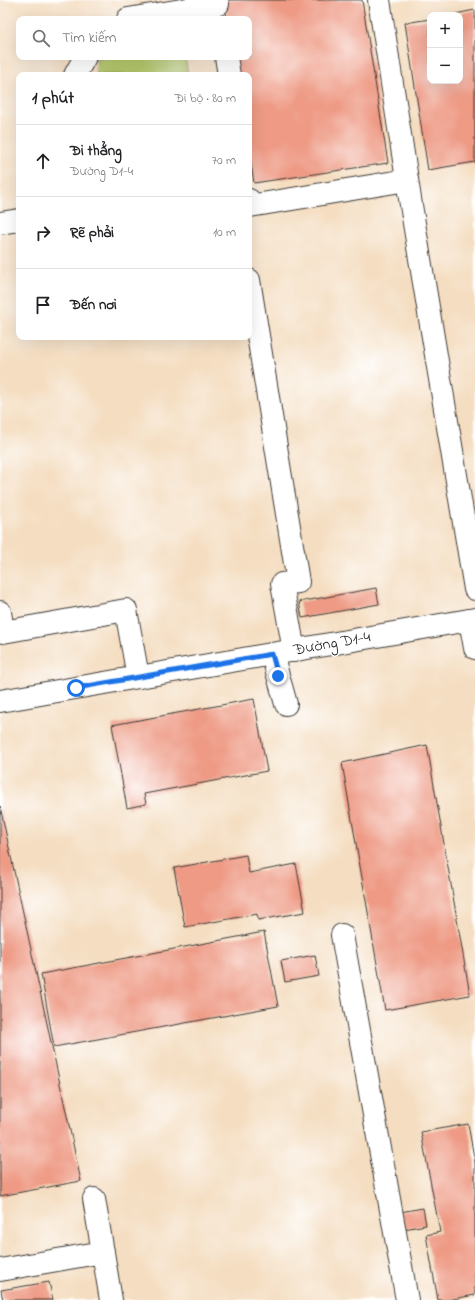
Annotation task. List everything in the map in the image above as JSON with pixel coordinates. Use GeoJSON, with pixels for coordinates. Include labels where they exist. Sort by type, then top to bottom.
{"type":"FeatureCollection","features":[{"type":"Feature","properties":{"kind":"street"},"geometry":{"type":"LineString","coordinates":[[379,0],[407,180],[475,589]]}},
{"type":"Feature","properties":{"kind":"street"},"geometry":{"type":"LineString","coordinates":[[153,16],[219,8]]}},
{"type":"Feature","properties":{"kind":"street"},"geometry":{"type":"LineString","coordinates":[[78,72],[84,60]]}},
{"type":"Feature","properties":{"kind":"street"},"geometry":{"type":"LineString","coordinates":[[226,60],[228,72]]}},
{"type":"Feature","properties":{"kind":"street"},"geometry":{"type":"LineString","coordinates":[[252,206],[407,180]]}},
{"type":"Feature","properties":{"kind":"street"},"geometry":{"type":"LineString","coordinates":[[0,223],[16,220]]}},
{"type":"Feature","properties":{"kind":"street"},"geometry":{"type":"LineString","coordinates":[[252,298],[298,582],[282,584],[294,650]]}},
{"type":"Feature","properties":{"kind":"street"},"geometry":{"type":"LineString","coordinates":[[0,612],[3,632],[126,610],[138,677]]}},
{"type":"Feature","properties":{"kind":"street"},"geometry":{"type":"LineString","coordinates":[[472,620],[475,648]]}},
{"type":"Feature","properties":{"kind":"street","name":"Đường D1-4"},"geometry":{"type":"LineString","coordinates":[[0,701],[472,620]]}},
{"type":"Feature","properties":{"kind":"street"},"geometry":{"type":"LineString","coordinates":[[272,654],[286,704]]}},
{"type":"Feature","properties":{"kind":"street"},"geometry":{"type":"LineString","coordinates":[[342,935],[407,1300]]}},
{"type":"Feature","properties":{"kind":"street"},"geometry":{"type":"LineString","coordinates":[[94,1199],[111,1300]]}},
{"type":"Feature","properties":{"kind":"street"},"geometry":{"type":"LineString","coordinates":[[0,1270],[103,1252]]}},
{"type":"Feature","properties":{"kind":"green space"},"geometry":{"type":"Polygon","coordinates":[[[97,60],[186,60],[188,72],[96,72],[97,60]]]}},
{"type":"Feature","properties":{"kind":"building"},"geometry":{"type":"Polygon","coordinates":[[[224,0],[362,0],[388,163],[254,183],[252,170],[252,72],[236,72],[234,60],[252,60],[252,16],[227,16],[224,0]]]}},
{"type":"Feature","properties":{"kind":"building"},"geometry":{"type":"Polygon","coordinates":[[[475,10],[475,162],[428,170],[405,23],[427,19],[427,84],[463,84],[463,12],[475,10]]]}},
{"type":"Feature","properties":{"kind":"building"},"geometry":{"type":"Polygon","coordinates":[[[376,588],[379,604],[302,618],[299,602],[376,588]]]}},
{"type":"Feature","properties":{"kind":"building"},"geometry":{"type":"Polygon","coordinates":[[[254,699],[267,771],[144,794],[146,804],[127,808],[112,725],[254,699]]]}},
{"type":"Feature","properties":{"kind":"building"},"geometry":{"type":"Polygon","coordinates":[[[427,745],[470,995],[385,1010],[342,763],[427,745]]]}},
{"type":"Feature","properties":{"kind":"building"},"geometry":{"type":"Polygon","coordinates":[[[0,806],[81,1181],[0,1196],[0,806]]]}},
{"type":"Feature","properties":{"kind":"building"},"geometry":{"type":"Polygon","coordinates":[[[246,855],[249,873],[296,864],[305,912],[258,920],[257,914],[185,927],[174,868],[246,855]]]}},
{"type":"Feature","properties":{"kind":"building"},"geometry":{"type":"Polygon","coordinates":[[[264,932],[278,1006],[54,1047],[41,974],[264,932]]]}},
{"type":"Feature","properties":{"kind":"building"},"geometry":{"type":"Polygon","coordinates":[[[315,955],[319,976],[285,982],[281,961],[315,955]]]}},
{"type":"Feature","properties":{"kind":"building"},"geometry":{"type":"Polygon","coordinates":[[[468,1124],[475,1163],[475,1295],[447,1300],[438,1300],[426,1235],[440,1232],[421,1132],[468,1124]]]}},
{"type":"Feature","properties":{"kind":"building"},"geometry":{"type":"Polygon","coordinates":[[[423,1208],[426,1225],[404,1229],[400,1212],[423,1208]]]}},
{"type":"Feature","properties":{"kind":"building"},"geometry":{"type":"Polygon","coordinates":[[[49,1282],[53,1300],[3,1300],[1,1290],[49,1282]]]}},
{"type":"Feature","properties":{"kind":"route"},"geometry":{"type":"LineString","coordinates":[[76,688],[272,654],[278,676]]}}]}
